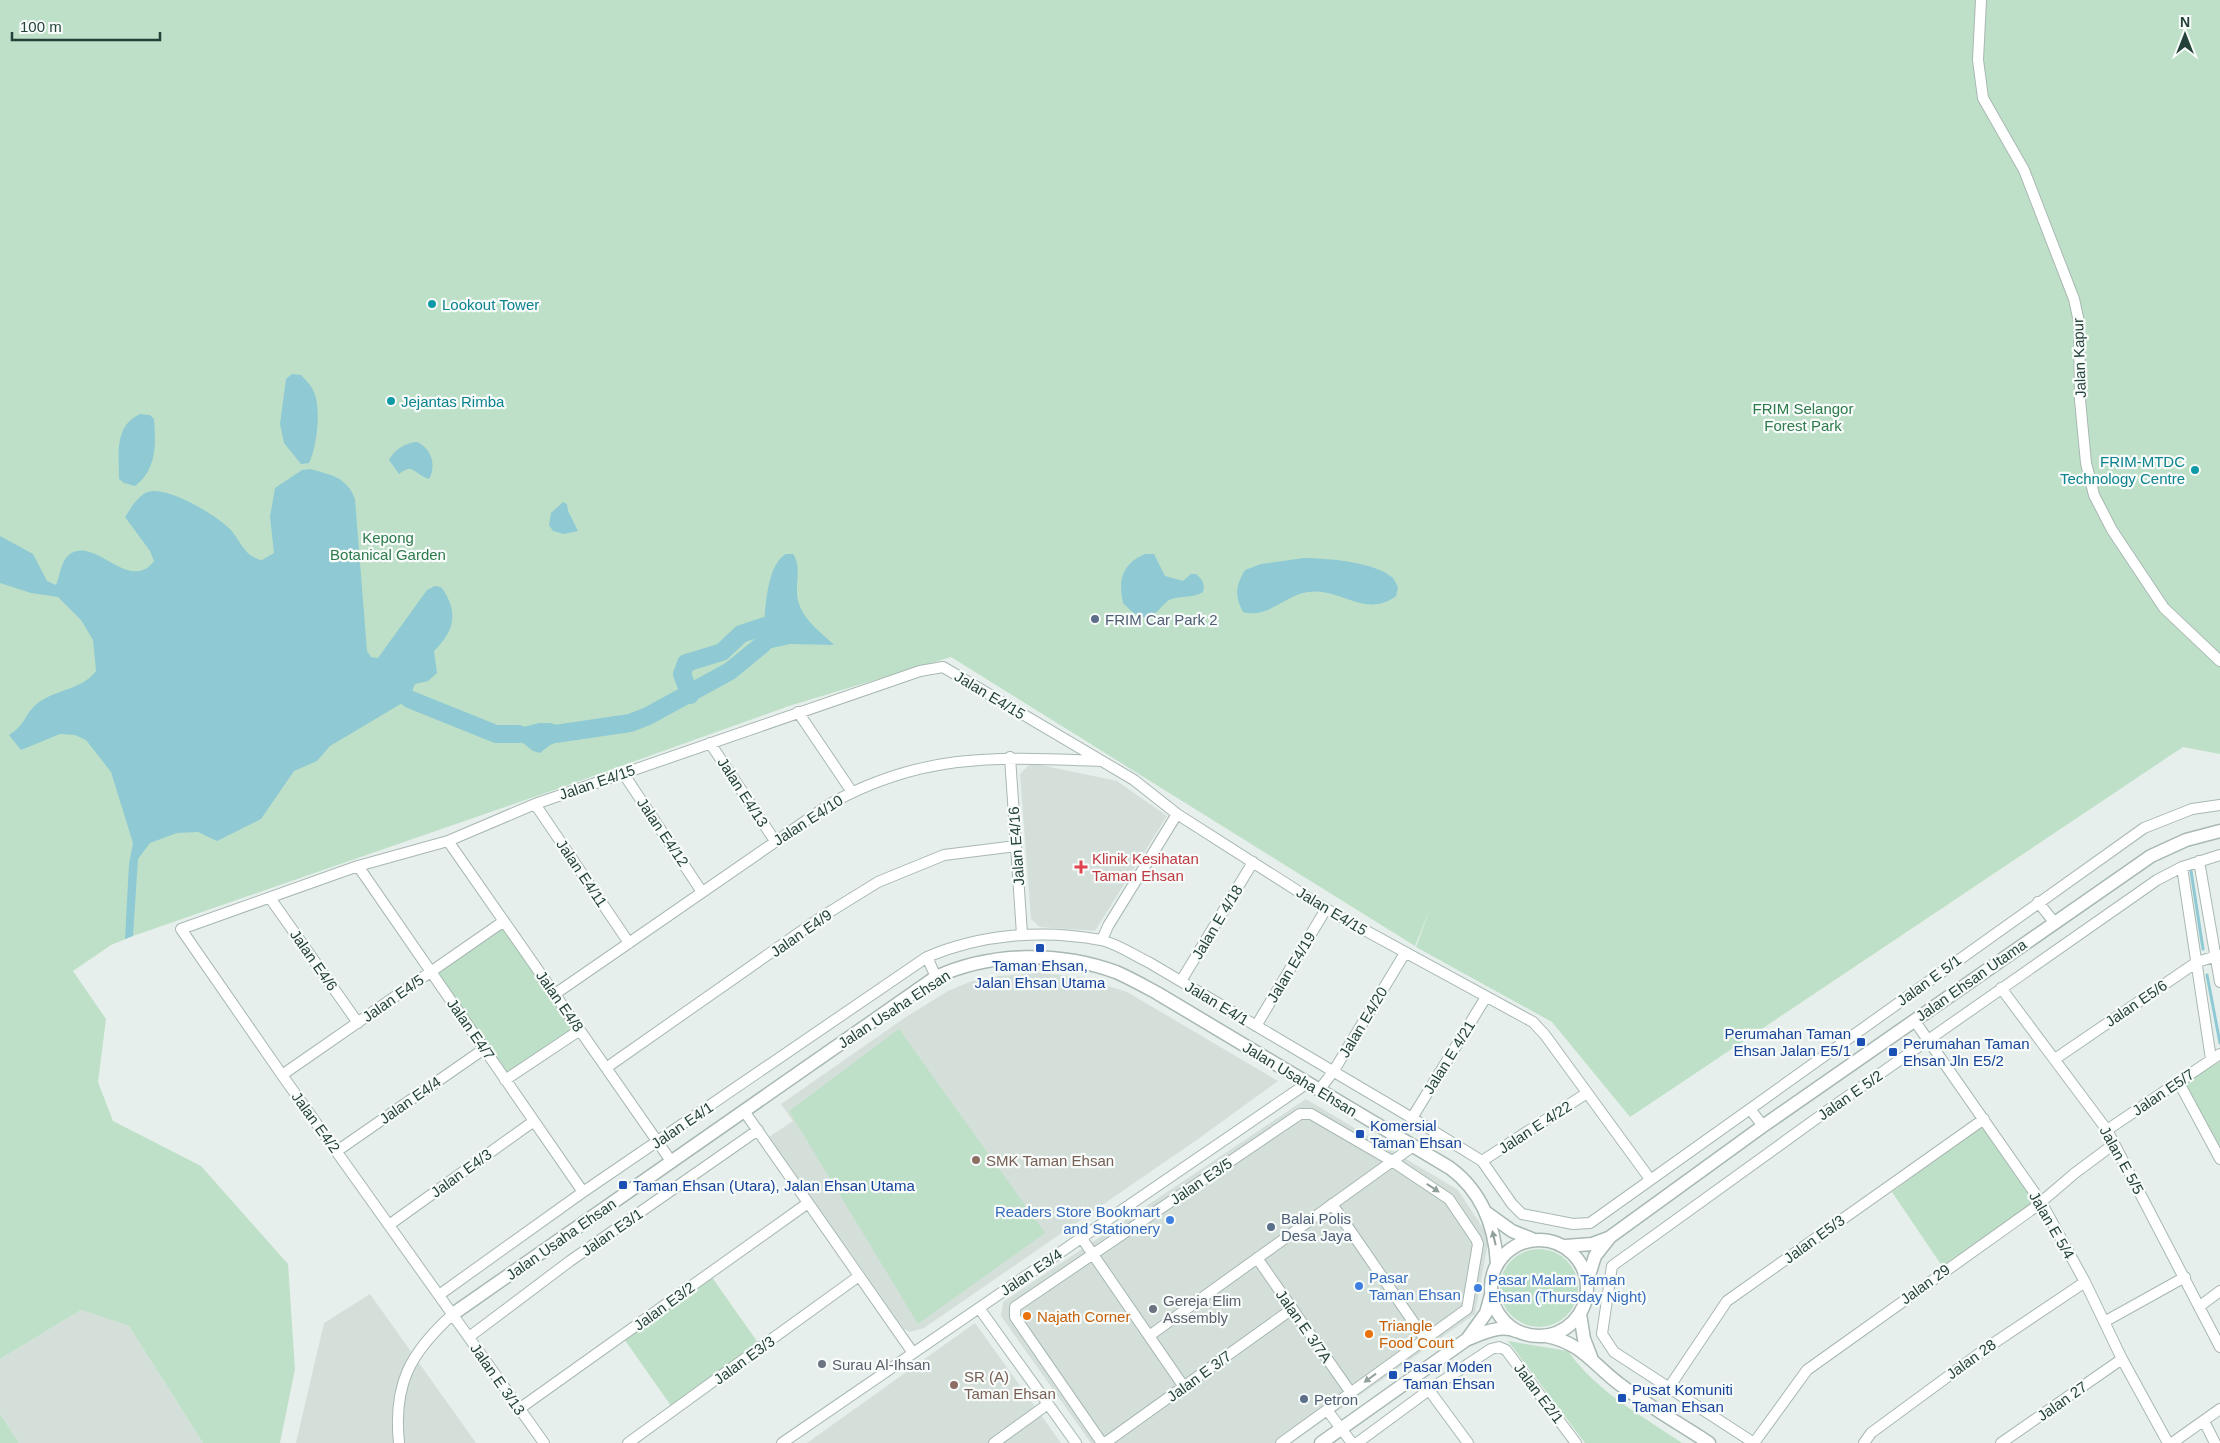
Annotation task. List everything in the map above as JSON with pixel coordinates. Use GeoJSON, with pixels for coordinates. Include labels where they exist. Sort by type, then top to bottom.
{"type":"FeatureCollection","features":[{"type":"Feature","properties":{"kind":"street","name":"Jalan Kapur"},"geometry":{"type":"LineString","coordinates":[[1980,0],[1978,60],[1983,98],[2024,170],[2052,236],[2080,322],[2080,400],[2089,480],[2094,495],[2112,530],[2164,608],[2220,661]]}},
{"type":"Feature","properties":{"kind":"street","name":"Jalan E4/15"},"geometry":{"type":"LineString","coordinates":[[181,929],[358,866],[448,841],[535,804],[798,712],[920,671],[943,667],[1134,780],[1177,814],[1326,909],[1540,1028],[1650,1179]]}},
{"type":"Feature","properties":{"kind":"street"},"geometry":{"type":"LineString","coordinates":[[798,712],[852,792]]}},
{"type":"Feature","properties":{"kind":"street","name":"Jalan E4/13"},"geometry":{"type":"LineString","coordinates":[[710,743],[775,842]]}},
{"type":"Feature","properties":{"kind":"street","name":"Jalan E4/10"},"geometry":{"type":"LineString","coordinates":[[555,994],[775,842],[852,792],[878,780],[928,766],[977,758],[1010,757],[1102,761]]}},
{"type":"Feature","properties":{"kind":"street","name":"Jalan E4/16"},"geometry":{"type":"LineString","coordinates":[[1010,757],[1022,934]]}},
{"type":"Feature","properties":{"kind":"street","name":"Jalan E4/12"},"geometry":{"type":"LineString","coordinates":[[623,773],[702,892]]}},
{"type":"Feature","properties":{"kind":"street","name":"Jalan E4/11"},"geometry":{"type":"LineString","coordinates":[[535,804],[629,943]]}},
{"type":"Feature","properties":{"kind":"street","name":"Jalan E 5/1"},"geometry":{"type":"LineString","coordinates":[[1482,1161],[1512,1204],[1522,1214],[1573,1224],[1590,1223],[2144,828],[2192,808],[2220,805]]}},
{"type":"Feature","properties":{"kind":"street"},"geometry":{"type":"LineString","coordinates":[[1102,940],[1108,926],[1177,814]]}},
{"type":"Feature","properties":{"kind":"street","name":"Jalan Ehsan Utama"},"geometry":{"type":"LineString","coordinates":[[1566,1246],[1592,1244],[1610,1237],[1763,1126],[2151,856],[2186,840],[2220,831]]}},
{"type":"Feature","properties":{"kind":"street","name":"Jalan E4/8"},"geometry":{"type":"LineString","coordinates":[[448,841],[671,1161]]}},
{"type":"Feature","properties":{"kind":"street","name":"Jalan E4/9"},"geometry":{"type":"LineString","coordinates":[[606,1068],[823,916],[878,882],[944,856],[1016,846]]}},
{"type":"Feature","properties":{"kind":"street","name":"Jalan E 5/2"},"geometry":{"type":"LineString","coordinates":[[1670,1386],[1614,1352],[1602,1334],[1612,1266],[2001,988],[2157,880],[2182,867],[2220,855]]}},
{"type":"Feature","properties":{"kind":"street"},"geometry":{"type":"LineString","coordinates":[[2200,861],[2218,955],[2220,982]]}},
{"type":"Feature","properties":{"kind":"street","name":"Jalan E 4/18"},"geometry":{"type":"LineString","coordinates":[[1181,981],[1253,862]]}},
{"type":"Feature","properties":{"kind":"street","name":"Jalan E4/7"},"geometry":{"type":"LineString","coordinates":[[358,866],[583,1192]]}},
{"type":"Feature","properties":{"kind":"street"},"geometry":{"type":"LineString","coordinates":[[2182,867],[2197,962],[2216,1057]]}},
{"type":"Feature","properties":{"kind":"street","name":"Jalan E4/6"},"geometry":{"type":"LineString","coordinates":[[270,898],[358,1023]]}},
{"type":"Feature","properties":{"kind":"street"},"geometry":{"type":"LineString","coordinates":[[2038,902],[2054,922]]}},
{"type":"Feature","properties":{"kind":"street","name":"Jalan E4/19"},"geometry":{"type":"LineString","coordinates":[[1256,1026],[1326,909]]}},
{"type":"Feature","properties":{"kind":"street","name":"Jalan E4/5"},"geometry":{"type":"LineString","coordinates":[[282,1075],[504,921]]}},
{"type":"Feature","properties":{"kind":"street","name":"Jalan E4/2"},"geometry":{"type":"LineString","coordinates":[[181,929],[282,1075],[453,1314]]}},
{"type":"Feature","properties":{"kind":"street","name":"Jalan E4/1"},"geometry":{"type":"LineString","coordinates":[[439,1295],[583,1192],[927,957],[947,949],[1022,934],[1102,940],[1150,963],[1482,1161]]}},
{"type":"Feature","properties":{"kind":"street","name":"Jalan E4/20"},"geometry":{"type":"LineString","coordinates":[[1319,1090],[1333,1072],[1405,953]]}},
{"type":"Feature","properties":{"kind":"street","name":"Jalan E5/6"},"geometry":{"type":"LineString","coordinates":[[2055,1059],[2197,962],[2218,955]]}},
{"type":"Feature","properties":{"kind":"street"},"geometry":{"type":"LineString","coordinates":[[927,957],[936,977]]}},
{"type":"Feature","properties":{"kind":"street","name":"Jalan Usaha Ehsan"},"geometry":{"type":"LineString","coordinates":[[399,1443],[398,1406],[408,1368],[422,1345],[453,1314],[936,977],[966,965],[999,959],[1066,960],[1117,972],[1157,993],[1459,1175],[1487,1213],[1512,1231],[1532,1239]]}},
{"type":"Feature","properties":{"kind":"street","name":"Jalan E 5/5"},"geometry":{"type":"LineString","coordinates":[[2001,988],[2107,1130],[2220,1347]]}},
{"type":"Feature","properties":{"kind":"street","name":"Jalan E 4/21"},"geometry":{"type":"LineString","coordinates":[[1412,1118],[1486,997]]}},
{"type":"Feature","properties":{"kind":"street","name":"Jalan E 5/4"},"geometry":{"type":"LineString","coordinates":[[1914,1020],[2041,1202],[2085,1282],[2122,1359],[2170,1443]]}},
{"type":"Feature","properties":{"kind":"street"},"geometry":{"type":"LineString","coordinates":[[505,1080],[580,1030]]}},
{"type":"Feature","properties":{"kind":"street","name":"Jalan E4/4"},"geometry":{"type":"LineString","coordinates":[[337,1151],[484,1049]]}},
{"type":"Feature","properties":{"kind":"street","name":"Jalan E5/7"},"geometry":{"type":"LineString","coordinates":[[2107,1130],[2216,1057]]}},
{"type":"Feature","properties":{"kind":"street"},"geometry":{"type":"LineString","coordinates":[[2178,1081],[2220,1159]]}},
{"type":"Feature","properties":{"kind":"street","name":"Jalan E3/4"},"geometry":{"type":"LineString","coordinates":[[782,1443],[1306,1084]]}},
{"type":"Feature","properties":{"kind":"street","name":"Jalan E 4/22"},"geometry":{"type":"LineString","coordinates":[[1482,1161],[1587,1093]]}},
{"type":"Feature","properties":{"kind":"street"},"geometry":{"type":"LineString","coordinates":[[1750,1109],[1763,1126]]}},
{"type":"Feature","properties":{"kind":"street"},"geometry":{"type":"LineString","coordinates":[[744,1110],[913,1353]]}},
{"type":"Feature","properties":{"kind":"street","name":"Jalan E3/5"},"geometry":{"type":"LineString","coordinates":[[1103,1443],[1015,1317],[1015,1308],[1300,1114],[1311,1114],[1392,1161],[1449,1199],[1473,1233],[1478,1244],[1467,1309],[1281,1443]]}},
{"type":"Feature","properties":{"kind":"street","name":"Jalan E5/3"},"geometry":{"type":"LineString","coordinates":[[1670,1386],[1728,1301],[1984,1119]]}},
{"type":"Feature","properties":{"kind":"street","name":"Jalan E4/3"},"geometry":{"type":"LineString","coordinates":[[389,1225],[534,1121]]}},
{"type":"Feature","properties":{"kind":"street","name":"Jalan E3/1"},"geometry":{"type":"LineString","coordinates":[[469,1337],[570,1261],[758,1130]]}},
{"type":"Feature","properties":{"kind":"street","name":"Jalan 29"},"geometry":{"type":"LineString","coordinates":[[1754,1443],[1807,1370],[2041,1202],[2075,1173],[2114,1144]]}},
{"type":"Feature","properties":{"kind":"street"},"geometry":{"type":"LineString","coordinates":[[1149,1336],[1412,1147]]}},
{"type":"Feature","properties":{"kind":"street","name":"Jalan E3/2"},"geometry":{"type":"LineString","coordinates":[[519,1409],[808,1203]]}},
{"type":"Feature","properties":{"kind":"street"},"geometry":{"type":"LineString","coordinates":[[1332,1204],[1425,1339]]}},
{"type":"Feature","properties":{"kind":"street","name":"Jalan Usaha Ehsan"},"geometry":{"type":"LineString","coordinates":[[1487,1213],[1496,1244],[1497,1264]]}},
{"type":"Feature","properties":{"kind":"street","name":"Jalan Ehsan Utama"},"geometry":{"type":"LineString","coordinates":[[1587,1282],[1595,1256],[1610,1237]]}},
{"type":"Feature","properties":{"kind":"street"},"geometry":{"type":"LineString","coordinates":[[1081,1238],[1184,1387]]}},
{"type":"Feature","properties":{"kind":"street"},"geometry":{"type":"LineString","coordinates":[[1321,1443],[1466,1340],[1493,1330],[1511,1329],[1535,1337],[1546,1336],[1566,1328],[1580,1314],[1584,1305],[1587,1282],[1578,1258],[1566,1246],[1532,1239],[1515,1246],[1504,1254],[1497,1264],[1491,1279],[1486,1313],[1466,1340]]}},
{"type":"Feature","properties":{"kind":"street","name":"Jalan E 3/7A"},"geometry":{"type":"LineString","coordinates":[[1257,1258],[1351,1393]]}},
{"type":"Feature","properties":{"kind":"street","name":"Jalan E3/3"},"geometry":{"type":"LineString","coordinates":[[628,1443],[859,1276]]}},
{"type":"Feature","properties":{"kind":"street"},"geometry":{"type":"LineString","coordinates":[[2104,1322],[2185,1277]]}},
{"type":"Feature","properties":{"kind":"street","name":"Jalan 28"},"geometry":{"type":"LineString","coordinates":[[1864,1443],[1871,1433],[1980,1352],[2085,1282]]}},
{"type":"Feature","properties":{"kind":"street"},"geometry":{"type":"LineString","coordinates":[[2200,1306],[2220,1291]]}},
{"type":"Feature","properties":{"kind":"street"},"geometry":{"type":"LineString","coordinates":[[1490,1295],[1500,1317],[1519,1333]]}},
{"type":"Feature","properties":{"kind":"street"},"geometry":{"type":"LineString","coordinates":[[979,1308],[1076,1443]]}},
{"type":"Feature","properties":{"kind":"street","name":"Jalan E 3/7"},"geometry":{"type":"LineString","coordinates":[[1103,1443],[1292,1309]]}},
{"type":"Feature","properties":{"kind":"street","name":"Jalan E 3/13"},"geometry":{"type":"LineString","coordinates":[[453,1314],[544,1443]]}},
{"type":"Feature","properties":{"kind":"street"},"geometry":{"type":"LineString","coordinates":[[1580,1314],[1584,1339],[1592,1359]]}},
{"type":"Feature","properties":{"kind":"street"},"geometry":{"type":"LineString","coordinates":[[1546,1336],[1565,1340],[1592,1359],[1620,1386],[1709,1443]]}},
{"type":"Feature","properties":{"kind":"street","name":"Jalan E2/1"},"geometry":{"type":"LineString","coordinates":[[1430,1390],[1491,1349],[1499,1347],[1506,1350],[1576,1443]]}},
{"type":"Feature","properties":{"kind":"street","name":"Jalan 27"},"geometry":{"type":"LineString","coordinates":[[2001,1443],[2122,1359]]}},
{"type":"Feature","properties":{"kind":"street"},"geometry":{"type":"LineString","coordinates":[[1670,1386],[1754,1443]]}},
{"type":"Feature","properties":{"kind":"street"},"geometry":{"type":"LineString","coordinates":[[1357,1443],[1430,1390],[1468,1443]]}},
{"type":"Feature","properties":{"kind":"street"},"geometry":{"type":"LineString","coordinates":[[994,1443],[1048,1404]]}},
{"type":"Feature","properties":{"kind":"street"},"geometry":{"type":"LineString","coordinates":[[2170,1443],[2220,1409]]}},
{"type":"Feature","properties":{"kind":"street"},"geometry":{"type":"LineString","coordinates":[[1327,1410],[1352,1443]]}},
{"type":"Feature","properties":{"kind":"street"},"geometry":{"type":"LineString","coordinates":[[2204,1420],[2215,1443]]}},
{"type":"Feature","properties":{"kind":"shaded area","name":"Klinik Kesihatan Taman Ehsan"},"geometry":{"type":"Polygon","coordinates":[[[1031,763],[1117,781],[1167,816],[1095,931],[1040,927],[1031,919],[1020,774],[1031,763]]]}},
{"type":"Feature","properties":{"kind":"shaded area","name":"SMK Taman Ehsan"},"geometry":{"type":"Polygon","coordinates":[[[1040,973],[1080,977],[1127,992],[1278,1081],[1198,1139],[924,1328],[910,1332],[904,1329],[769,1137],[793,1121],[781,1104],[906,1017],[948,991],[972,981],[999,976],[1040,973]]]}},
{"type":"Feature","properties":{"kind":"shaded area"},"geometry":{"type":"Polygon","coordinates":[[[1306,1099],[1458,1190],[1489,1237],[1475,1314],[1292,1443],[1091,1443],[1001,1316],[1003,1302],[1306,1099]]]}},
{"type":"Feature","properties":{"kind":"shaded area"},"geometry":{"type":"Polygon","coordinates":[[[370,1294],[476,1443],[296,1443],[324,1323],[370,1294]]]}},
{"type":"Feature","properties":{"kind":"shaded area"},"geometry":{"type":"Polygon","coordinates":[[[81,1310],[129,1326],[203,1443],[19,1443],[0,1414],[0,1359],[81,1310]]]}},
{"type":"Feature","properties":{"kind":"shaded area","name":"SR (A) Taman Ehsan"},"geometry":{"type":"Polygon","coordinates":[[[975,1323],[1061,1443],[807,1443],[975,1323]]]}},
{"type":"Feature","properties":{"kind":"green space"},"geometry":{"type":"Polygon","coordinates":[[[0,0],[2220,0],[2220,754],[2183,747],[1630,1117],[1552,1022],[1416,947],[1430,909],[1415,946],[951,657],[789,706],[557,789],[133,936],[111,945],[73,971],[106,1019],[98,1082],[113,1121],[201,1166],[288,1264],[295,1369],[280,1443],[203,1443],[129,1326],[81,1310],[0,1359],[0,0]]]}},
{"type":"Feature","properties":{"kind":"green space"},"geometry":{"type":"Polygon","coordinates":[[[504,921],[580,1030],[505,1080],[431,972],[504,921]]]}},
{"type":"Feature","properties":{"kind":"green space"},"geometry":{"type":"Polygon","coordinates":[[[899,1029],[1045,1233],[918,1324],[789,1111],[899,1029]]]}},
{"type":"Feature","properties":{"kind":"green space"},"geometry":{"type":"Polygon","coordinates":[[[2220,1062],[2220,1146],[2183,1082],[2220,1062]]]}},
{"type":"Feature","properties":{"kind":"green space"},"geometry":{"type":"Polygon","coordinates":[[[1983,1125],[2036,1201],[1942,1266],[1892,1192],[1983,1125]]]}},
{"type":"Feature","properties":{"kind":"green space"},"geometry":{"type":"Polygon","coordinates":[[[1539,1249],[1554,1252],[1566,1261],[1575,1273],[1578,1288],[1575,1303],[1566,1315],[1554,1324],[1539,1327],[1524,1324],[1512,1315],[1503,1303],[1500,1288],[1503,1273],[1512,1261],[1524,1252],[1539,1249]]]}},
{"type":"Feature","properties":{"kind":"green space"},"geometry":{"type":"Polygon","coordinates":[[[709,1273],[761,1347],[674,1410],[622,1336],[709,1273]]]}},
{"type":"Feature","properties":{"kind":"green space"},"geometry":{"type":"Polygon","coordinates":[[[1508,1341],[1568,1351],[1592,1379],[1606,1391],[1682,1443],[1585,1443],[1508,1341]]]}},
{"type":"Feature","properties":{"kind":"green space"},"geometry":{"type":"Polygon","coordinates":[[[0,1414],[19,1443],[0,1443],[0,1414]]]}},
{"type":"Feature","properties":{"kind":"water"},"geometry":{"type":"Polygon","coordinates":[[[292,374],[301,375],[316,397],[318,416],[316,437],[309,463],[301,464],[284,443],[280,424],[286,379],[292,374]]]}},
{"type":"Feature","properties":{"kind":"water"},"geometry":{"type":"Polygon","coordinates":[[[140,414],[150,415],[154,419],[155,447],[148,472],[135,486],[124,483],[119,479],[119,451],[122,433],[132,419],[140,414]]]}},
{"type":"Feature","properties":{"kind":"water"},"geometry":{"type":"Polygon","coordinates":[[[417,442],[426,448],[431,457],[432,468],[429,479],[411,469],[399,474],[389,460],[401,447],[417,442]]]}},
{"type":"Feature","properties":{"kind":"water"},"geometry":{"type":"Polygon","coordinates":[[[310,469],[331,475],[343,481],[355,499],[367,651],[371,657],[378,658],[427,590],[435,586],[441,587],[447,596],[452,620],[446,636],[434,651],[437,673],[428,681],[415,684],[409,699],[330,746],[317,761],[294,771],[261,819],[217,841],[198,832],[177,833],[150,843],[138,859],[133,936],[125,939],[129,864],[133,843],[111,772],[86,740],[75,735],[60,734],[21,750],[9,735],[19,727],[38,703],[45,698],[84,682],[96,671],[93,640],[81,620],[58,597],[31,593],[0,583],[0,536],[33,554],[47,581],[56,585],[61,568],[67,557],[80,550],[90,552],[123,569],[134,571],[145,569],[154,561],[150,551],[125,517],[141,496],[148,492],[156,491],[179,497],[224,523],[251,556],[262,560],[274,553],[270,517],[275,488],[302,470],[310,469]]]}},
{"type":"Feature","properties":{"kind":"water"},"geometry":{"type":"Polygon","coordinates":[[[563,502],[567,504],[568,511],[578,531],[564,534],[553,531],[549,525],[551,513],[563,502]]]}},
{"type":"Feature","properties":{"kind":"water"},"geometry":{"type":"Polygon","coordinates":[[[786,554],[793,554],[796,560],[798,572],[797,598],[802,611],[814,627],[834,645],[790,644],[763,650],[769,584],[778,561],[786,554]]]}},
{"type":"Feature","properties":{"kind":"water"},"geometry":{"type":"Polygon","coordinates":[[[1145,554],[1154,554],[1165,576],[1183,581],[1191,574],[1196,574],[1203,582],[1203,592],[1195,596],[1169,600],[1158,611],[1148,617],[1135,614],[1123,603],[1122,580],[1131,563],[1145,554]]]}},
{"type":"Feature","properties":{"kind":"water"},"geometry":{"type":"Polygon","coordinates":[[[1304,558],[1337,560],[1375,568],[1393,578],[1398,588],[1396,596],[1385,602],[1363,604],[1331,594],[1308,592],[1292,597],[1268,610],[1252,613],[1243,612],[1238,601],[1237,591],[1245,570],[1261,564],[1304,558]]]}},
{"type":"Feature","properties":{"kind":"water"},"geometry":{"type":"Polygon","coordinates":[[[539,723],[550,723],[578,731],[573,736],[550,745],[540,753],[533,751],[523,743],[496,734],[539,723]]]}},
{"type":"Feature","properties":{"kind":"waterway"},"geometry":{"type":"LineString","coordinates":[[690,695],[682,674],[686,663],[722,652],[741,634],[765,626]]}},
{"type":"Feature","properties":{"kind":"waterway"},"geometry":{"type":"LineString","coordinates":[[555,734],[630,723],[648,716],[730,671],[763,644]]}},
{"type":"Feature","properties":{"kind":"waterway"},"geometry":{"type":"LineString","coordinates":[[409,699],[496,734],[519,734]]}},
{"type":"Feature","properties":{"kind":"waterway"},"geometry":{"type":"LineString","coordinates":[[2191,871],[2203,949]]}},
{"type":"Feature","properties":{"kind":"waterway"},"geometry":{"type":"LineString","coordinates":[[2207,975],[2220,1043]]}},
{"type":"Feature","properties":{"kind":"place","name":"Lookout Tower"},"geometry":{"type":"Point","coordinates":[432,304]}},
{"type":"Feature","properties":{"kind":"place","name":"Jejantas Rimba"},"geometry":{"type":"Point","coordinates":[391,401]}},
{"type":"Feature","properties":{"kind":"place","name":"FRIM-MTDC Technology Centre"},"geometry":{"type":"Point","coordinates":[2195,470]}},
{"type":"Feature","properties":{"kind":"place","name":"FRIM Car Park 2"},"geometry":{"type":"Point","coordinates":[1095,619]}},
{"type":"Feature","properties":{"kind":"place","name":"Klinik Kesihatan Taman Ehsan"},"geometry":{"type":"Point","coordinates":[1081,867]}},
{"type":"Feature","properties":{"kind":"place","name":"Taman Ehsan, Jalan Ehsan Utama"},"geometry":{"type":"Point","coordinates":[1040,948]}},
{"type":"Feature","properties":{"kind":"place","name":"Perumahan Taman Ehsan Jalan E5/1"},"geometry":{"type":"Point","coordinates":[1861,1042]}},
{"type":"Feature","properties":{"kind":"place","name":"Perumahan Taman Ehsan Jln E5/2"},"geometry":{"type":"Point","coordinates":[1893,1052]}},
{"type":"Feature","properties":{"kind":"place","name":"Komersial Taman Ehsan"},"geometry":{"type":"Point","coordinates":[1360,1134]}},
{"type":"Feature","properties":{"kind":"place","name":"SMK Taman Ehsan"},"geometry":{"type":"Point","coordinates":[976,1160]}},
{"type":"Feature","properties":{"kind":"place","name":"Taman Ehsan (Utara), Jalan Ehsan Utama"},"geometry":{"type":"Point","coordinates":[623,1185]}},
{"type":"Feature","properties":{"kind":"place","name":"Readers Store Bookmart and Stationery"},"geometry":{"type":"Point","coordinates":[1170,1220]}},
{"type":"Feature","properties":{"kind":"place","name":"Balai Polis Desa Jaya"},"geometry":{"type":"Point","coordinates":[1271,1227]}},
{"type":"Feature","properties":{"kind":"place","name":"Pasar Taman Ehsan"},"geometry":{"type":"Point","coordinates":[1359,1286]}},
{"type":"Feature","properties":{"kind":"place","name":"Pasar Malam Taman Ehsan (Thursday Night)"},"geometry":{"type":"Point","coordinates":[1478,1288]}},
{"type":"Feature","properties":{"kind":"place","name":"Gereja Elim Assembly"},"geometry":{"type":"Point","coordinates":[1153,1309]}},
{"type":"Feature","properties":{"kind":"place","name":"Najath Corner"},"geometry":{"type":"Point","coordinates":[1027,1316]}},
{"type":"Feature","properties":{"kind":"place","name":"Triangle Food Court"},"geometry":{"type":"Point","coordinates":[1369,1334]}},
{"type":"Feature","properties":{"kind":"place","name":"Surau Al-Ihsan"},"geometry":{"type":"Point","coordinates":[822,1364]}},
{"type":"Feature","properties":{"kind":"place","name":"Pasar Moden Taman Ehsan"},"geometry":{"type":"Point","coordinates":[1393,1375]}},
{"type":"Feature","properties":{"kind":"place","name":"SR (A) Taman Ehsan"},"geometry":{"type":"Point","coordinates":[954,1385]}},
{"type":"Feature","properties":{"kind":"place","name":"Pusat Komuniti Taman Ehsan"},"geometry":{"type":"Point","coordinates":[1622,1398]}},
{"type":"Feature","properties":{"kind":"place","name":"Petron"},"geometry":{"type":"Point","coordinates":[1304,1399]}},
{"type":"Feature","properties":{"kind":"park label","name":"FRIM Selangor Forest Park"},"geometry":{"type":"Point","coordinates":[1803,416]}},
{"type":"Feature","properties":{"kind":"park label","name":"Kepong Botanical Garden"},"geometry":{"type":"Point","coordinates":[388,546]}}]}
